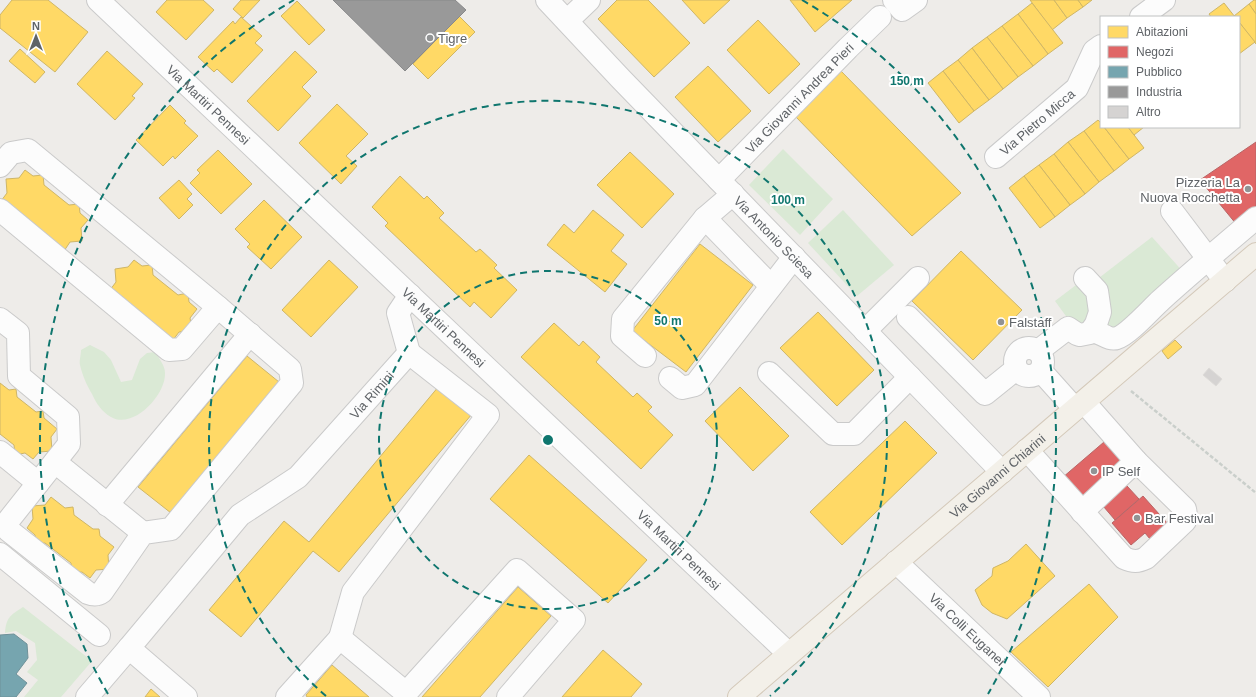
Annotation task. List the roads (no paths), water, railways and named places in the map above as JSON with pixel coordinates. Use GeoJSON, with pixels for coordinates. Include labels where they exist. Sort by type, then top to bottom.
{"type":"FeatureCollection","features":[{"type":"Feature","properties":{"kind":"main road","name":"Via Giovanni Chiarini"},"geometry":{"type":"LineString","coordinates":[[739,697],[1256,254]]}},
{"type":"Feature","properties":{"kind":"street","name":"Via Martiri Pennesi"},"geometry":{"type":"LineString","coordinates":[[98,0],[790,654]]}},
{"type":"Feature","properties":{"kind":"street","name":"Via Antonio Sciesa"},"geometry":{"type":"LineString","coordinates":[[547,0],[620,78],[1002,472]]}},
{"type":"Feature","properties":{"kind":"street"},"geometry":{"type":"LineString","coordinates":[[567,21],[589,0]]}},
{"type":"Feature","properties":{"kind":"street"},"geometry":{"type":"LineString","coordinates":[[894,0],[902,10],[916,0]]}},
{"type":"Feature","properties":{"kind":"street"},"geometry":{"type":"LineString","coordinates":[[1141,16],[1164,0]]}},
{"type":"Feature","properties":{"kind":"street","name":"Via Giovanni Andrea Pieri"},"geometry":{"type":"LineString","coordinates":[[645,356],[622,336],[623,319],[705,218],[726,187],[848,48],[880,17]]}},
{"type":"Feature","properties":{"kind":"street","name":"Via Pietro Micca"},"geometry":{"type":"LineString","coordinates":[[996,157],[1077,88],[1094,51],[1100,47]]}},
{"type":"Feature","properties":{"kind":"street"},"geometry":{"type":"LineString","coordinates":[[0,166],[11,153],[28,150],[218,307],[290,370],[292,383],[171,529],[144,533],[55,462]]}},
{"type":"Feature","properties":{"kind":"street"},"geometry":{"type":"LineString","coordinates":[[0,210],[169,350],[182,349],[218,307]]}},
{"type":"Feature","properties":{"kind":"street"},"geometry":{"type":"LineString","coordinates":[[1172,211],[1225,281]]}},
{"type":"Feature","properties":{"kind":"street"},"geometry":{"type":"LineString","coordinates":[[705,218],[771,286]]}},
{"type":"Feature","properties":{"kind":"street"},"geometry":{"type":"LineString","coordinates":[[1091,331],[1096,331],[1110,338],[1116,339],[1124,334],[1208,258],[1256,218]]}},
{"type":"Feature","properties":{"kind":"street"},"geometry":{"type":"LineString","coordinates":[[670,378],[682,388],[694,384],[794,257]]}},
{"type":"Feature","properties":{"kind":"street"},"geometry":{"type":"LineString","coordinates":[[865,331],[918,278]]}},
{"type":"Feature","properties":{"kind":"street"},"geometry":{"type":"LineString","coordinates":[[908,317],[985,394],[1016,369],[1028,377],[1033,376],[1039,361],[1068,328],[1080,335],[1090,333],[1096,324],[1100,312],[1097,291],[1085,278]]}},
{"type":"Feature","properties":{"kind":"street"},"geometry":{"type":"LineString","coordinates":[[287,697],[340,638],[353,592],[488,415],[409,353],[398,313],[410,295]]}},
{"type":"Feature","properties":{"kind":"street"},"geometry":{"type":"LineString","coordinates":[[0,319],[18,333],[19,376],[68,416],[69,444],[8,521],[8,530],[88,593],[96,594],[102,592],[144,533]]}},
{"type":"Feature","properties":{"kind":"street"},"geometry":{"type":"LineString","coordinates":[[107,505],[250,334]]}},
{"type":"Feature","properties":{"kind":"street","name":"Via Rimini"},"geometry":{"type":"LineString","coordinates":[[87,697],[240,515],[298,477],[409,353]]}},
{"type":"Feature","properties":{"kind":"street"},"geometry":{"type":"LineString","coordinates":[[1027,450],[1124,558],[1138,562],[1146,558],[1185,521],[1185,510],[1080,405],[1039,361]]}},
{"type":"Feature","properties":{"kind":"street"},"geometry":{"type":"LineString","coordinates":[[769,373],[833,434],[854,434],[910,377]]}},
{"type":"Feature","properties":{"kind":"street"},"geometry":{"type":"LineString","coordinates":[[0,452],[38,483]]}},
{"type":"Feature","properties":{"kind":"street"},"geometry":{"type":"LineString","coordinates":[[1082,512],[1136,461]]}},
{"type":"Feature","properties":{"kind":"street"},"geometry":{"type":"LineString","coordinates":[[0,554],[99,635]]}},
{"type":"Feature","properties":{"kind":"street","name":"Via Colli Euganei"},"geometry":{"type":"LineString","coordinates":[[896,562],[1039,697]]}},
{"type":"Feature","properties":{"kind":"street"},"geometry":{"type":"LineString","coordinates":[[340,638],[406,693],[517,570],[574,620],[508,697]]}},
{"type":"Feature","properties":{"kind":"street"},"geometry":{"type":"LineString","coordinates":[[129,648],[186,697]]}},
{"type":"Feature","properties":{"kind":"place","name":"Tigre"},"geometry":{"type":"Point","coordinates":[430,38]}},
{"type":"Feature","properties":{"kind":"place","name":"Pizzeria La Nuova Rocchetta"},"geometry":{"type":"Point","coordinates":[1248,189]}},
{"type":"Feature","properties":{"kind":"place","name":"Falstaff"},"geometry":{"type":"Point","coordinates":[1001,322]}},
{"type":"Feature","properties":{"kind":"place","name":"IP Self"},"geometry":{"type":"Point","coordinates":[1094,471]}},
{"type":"Feature","properties":{"kind":"place","name":"Bar Festival"},"geometry":{"type":"Point","coordinates":[1137,518]}}]}
